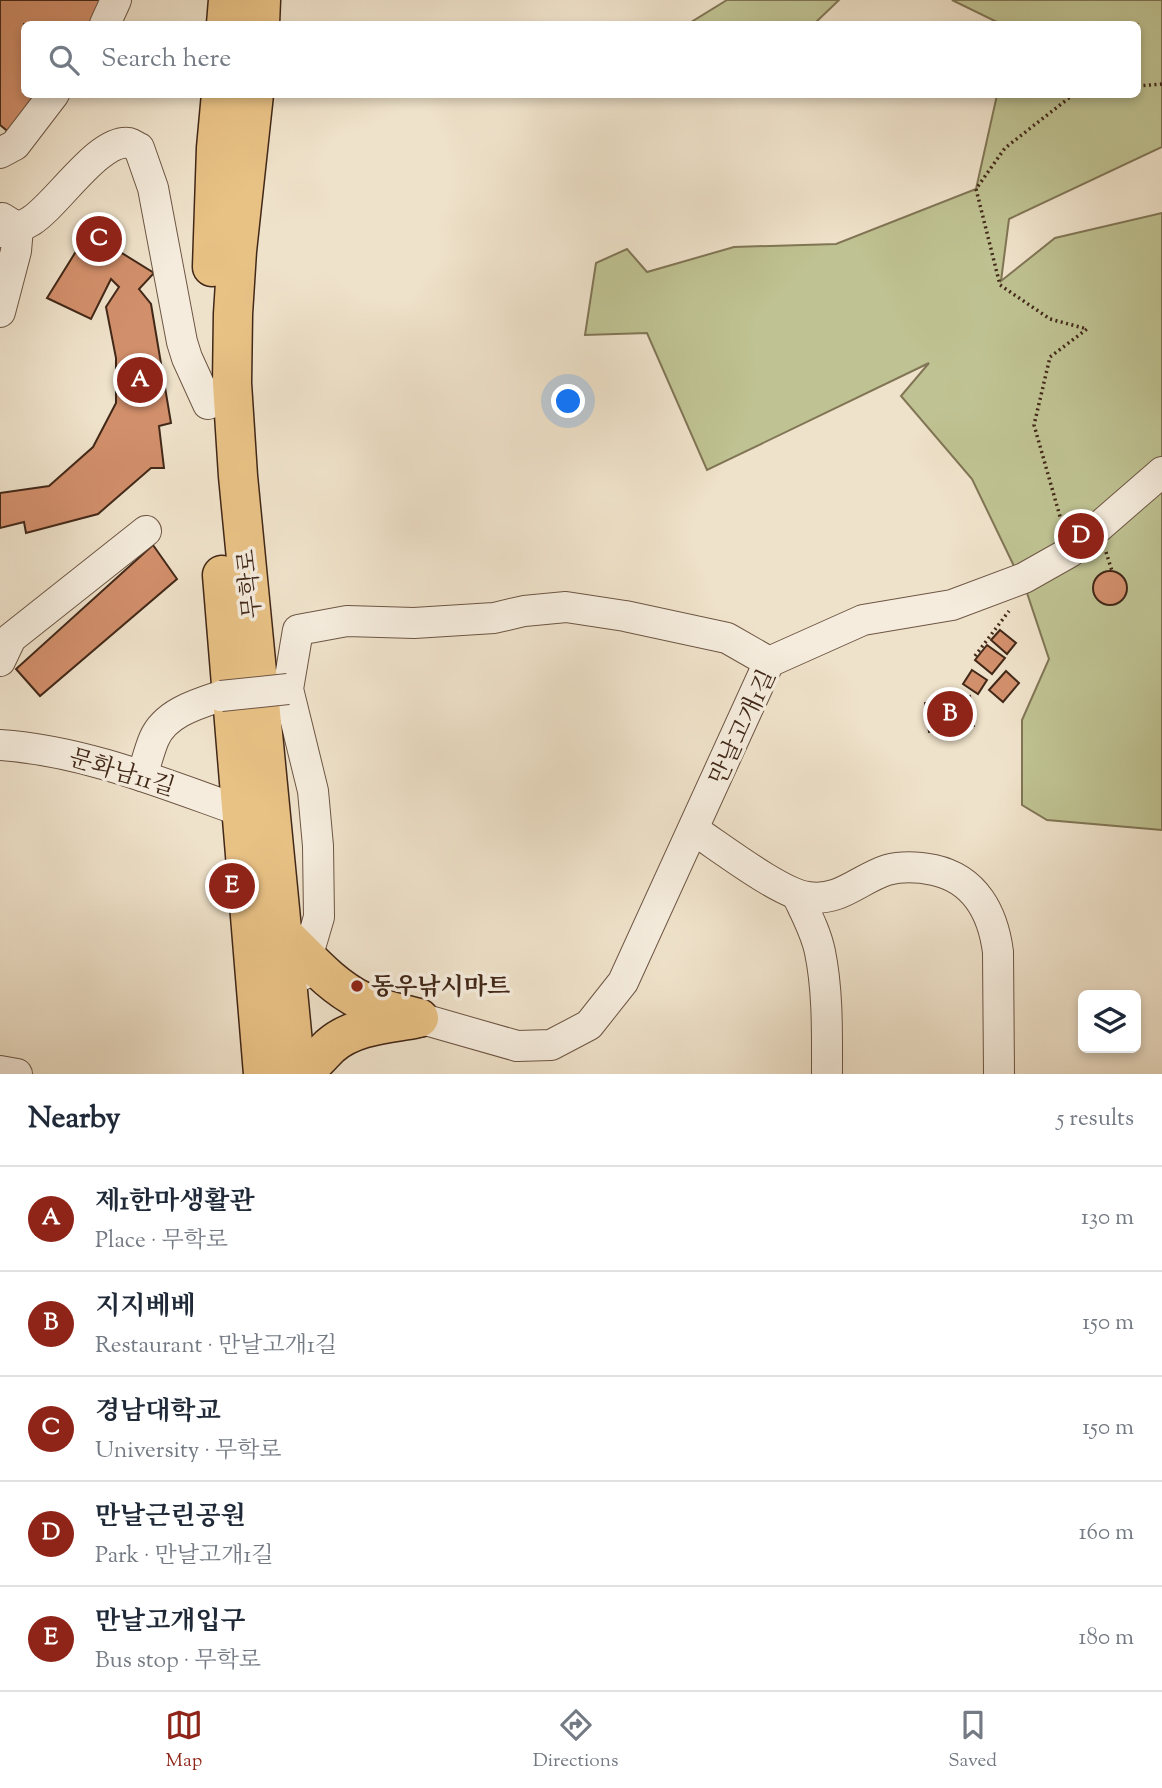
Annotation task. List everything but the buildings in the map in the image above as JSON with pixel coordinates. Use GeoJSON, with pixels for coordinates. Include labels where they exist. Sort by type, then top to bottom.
{"type":"FeatureCollection","features":[{"type":"Feature","properties":{"kind":"main road"},"geometry":{"type":"LineString","coordinates":[[226,21],[228,0]]}},
{"type":"Feature","properties":{"kind":"main road"},"geometry":{"type":"LineString","coordinates":[[260,21],[261,0]]}},
{"type":"Feature","properties":{"kind":"main road","name":"무학로"},"geometry":{"type":"LineString","coordinates":[[220,98],[208,404],[242,811],[269,1071]]}},
{"type":"Feature","properties":{"kind":"main road","name":"무학로"},"geometry":{"type":"LineString","coordinates":[[254,98],[237,251],[232,383],[238,476],[295,946],[291,1013],[269,1071]]}},
{"type":"Feature","properties":{"kind":"main road"},"geometry":{"type":"LineString","coordinates":[[295,946],[334,983],[363,1002],[419,1018]]}},
{"type":"Feature","properties":{"kind":"main road"},"geometry":{"type":"LineString","coordinates":[[303,1074],[331,1044],[348,1034],[375,1025],[419,1018]]}},
{"type":"Feature","properties":{"kind":"street"},"geometry":{"type":"LineString","coordinates":[[106,21],[116,0]]}},
{"type":"Feature","properties":{"kind":"street"},"geometry":{"type":"LineString","coordinates":[[0,153],[15,145],[51,98]]}},
{"type":"Feature","properties":{"kind":"street"},"geometry":{"type":"LineString","coordinates":[[0,312],[16,251],[6,225],[33,220],[55,201],[94,158],[114,146],[129,143],[139,148],[153,188],[184,350],[208,404]]}},
{"type":"Feature","properties":{"kind":"street","name":"만날고개1길"},"geometry":{"type":"LineString","coordinates":[[419,1018],[517,1046],[551,1045],[589,1025],[623,982],[769,662],[863,620],[952,605],[1013,582],[1070,552],[1162,472]]}},
{"type":"Feature","properties":{"kind":"street"},"geometry":{"type":"LineString","coordinates":[[0,661],[11,638],[146,531]]}},
{"type":"Feature","properties":{"kind":"street"},"geometry":{"type":"LineString","coordinates":[[295,946],[319,918],[318,846],[313,791],[288,689],[298,630],[347,621],[414,623],[494,618],[524,611],[566,607],[625,616],[727,638],[769,662]]}},
{"type":"Feature","properties":{"kind":"street"},"geometry":{"type":"LineString","coordinates":[[142,776],[155,737],[168,722],[188,708],[222,696],[288,689]]}},
{"type":"Feature","properties":{"kind":"street","name":"문화남11길"},"geometry":{"type":"LineString","coordinates":[[0,743],[101,761],[242,811]]}},
{"type":"Feature","properties":{"kind":"street"},"geometry":{"type":"LineString","coordinates":[[694,830],[797,895],[825,899],[886,871],[906,867],[945,873],[964,882],[978,896],[995,932],[998,952],[999,1074]]}},
{"type":"Feature","properties":{"kind":"street"},"geometry":{"type":"LineString","coordinates":[[797,895],[820,951],[827,1033],[827,1074]]}},
{"type":"Feature","properties":{"kind":"street"},"geometry":{"type":"LineString","coordinates":[[0,1071],[17,1074]]}},
{"type":"Feature","properties":{"kind":"path"},"geometry":{"type":"LineString","coordinates":[[1141,86],[1162,84]]}},
{"type":"Feature","properties":{"kind":"path"},"geometry":{"type":"LineString","coordinates":[[1069,98],[1005,148],[976,189],[1000,285],[1050,319],[1087,330],[1050,357],[1034,425],[1070,552]]}},
{"type":"Feature","properties":{"kind":"path"},"geometry":{"type":"LineString","coordinates":[[975,656],[1011,608],[1013,582]]}},
{"type":"Feature","properties":{"kind":"green space"},"geometry":{"type":"Polygon","coordinates":[[[727,0],[839,0],[817,21],[693,21],[727,0]]]}},
{"type":"Feature","properties":{"kind":"green space"},"geometry":{"type":"Polygon","coordinates":[[[952,0],[1162,0],[1162,147],[1009,219],[1001,281],[1055,238],[1162,213],[1162,830],[1047,820],[1022,805],[1022,720],[1049,659],[1027,593],[972,479],[901,396],[929,363],[707,470],[647,333],[585,335],[596,263],[627,249],[647,272],[734,247],[836,244],[976,189],[996,98],[1141,98],[1141,21],[995,21],[952,0]]]}},
{"type":"Feature","properties":{"kind":"place","name":"경남대학교"},"geometry":{"type":"Point","coordinates":[99,239]}},
{"type":"Feature","properties":{"kind":"place","name":"제1한마생활관"},"geometry":{"type":"Point","coordinates":[140,380]}},
{"type":"Feature","properties":{"kind":"place","name":"만날근린공원"},"geometry":{"type":"Point","coordinates":[1081,536]}},
{"type":"Feature","properties":{"kind":"place","name":"지지베베"},"geometry":{"type":"Point","coordinates":[950,714]}},
{"type":"Feature","properties":{"kind":"place","name":"만날고개입구"},"geometry":{"type":"Point","coordinates":[232,886]}},
{"type":"Feature","properties":{"kind":"place","name":"동우낚시마트"},"geometry":{"type":"Point","coordinates":[357,986]}}]}
